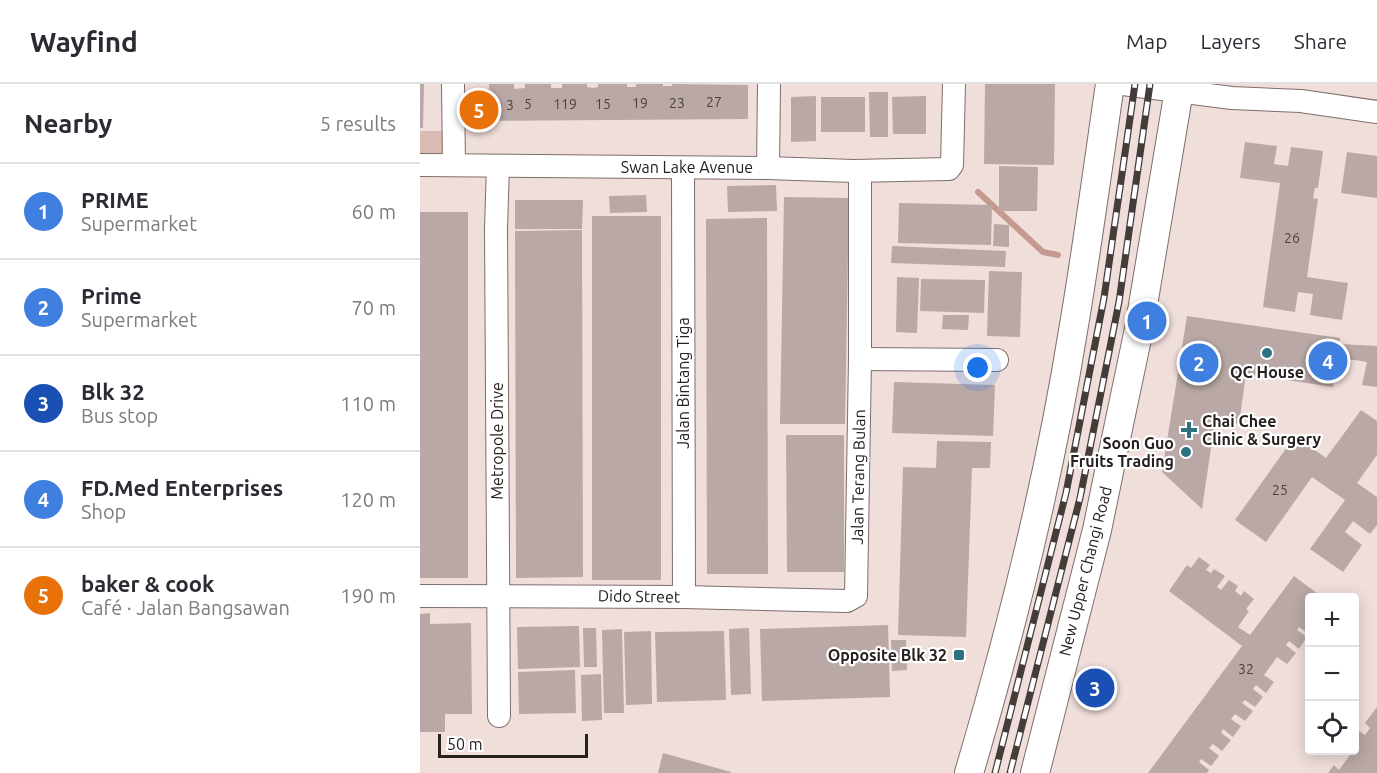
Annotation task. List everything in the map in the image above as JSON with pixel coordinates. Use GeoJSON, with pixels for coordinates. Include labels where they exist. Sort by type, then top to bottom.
{"type":"FeatureCollection","features":[{"type":"Feature","properties":{"kind":"main road"},"geometry":{"type":"LineString","coordinates":[[969,773],[995,682],[1042,489],[1073,333],[1110,84]]}},
{"type":"Feature","properties":{"kind":"main road","name":"New Upper Changi Road"},"geometry":{"type":"LineString","coordinates":[[1035,773],[1097,530],[1139,329],[1179,87]]}},
{"type":"Feature","properties":{"kind":"street"},"geometry":{"type":"LineString","coordinates":[[453,84],[454,165]]}},
{"type":"Feature","properties":{"kind":"street"},"geometry":{"type":"LineString","coordinates":[[768,168],[769,84]]}},
{"type":"Feature","properties":{"kind":"street","name":"Swan Lake Avenue"},"geometry":{"type":"LineString","coordinates":[[420,165],[860,171],[949,169],[952,165],[954,84]]}},
{"type":"Feature","properties":{"kind":"street"},"geometry":{"type":"LineString","coordinates":[[1123,84],[1179,87],[1232,98],[1301,101],[1377,112]]}},
{"type":"Feature","properties":{"kind":"street"},"geometry":{"type":"LineString","coordinates":[[1236,84],[1302,90],[1377,102]]}},
{"type":"Feature","properties":{"kind":"street","name":"Metropole Drive"},"geometry":{"type":"LineString","coordinates":[[498,166],[496,228],[499,716]]}},
{"type":"Feature","properties":{"kind":"street","name":"Jalan Bintang Tiga"},"geometry":{"type":"LineString","coordinates":[[683,168],[684,597]]}},
{"type":"Feature","properties":{"kind":"street","name":"Jalan Terang Bulan"},"geometry":{"type":"LineString","coordinates":[[856,596],[860,171]]}},
{"type":"Feature","properties":{"kind":"street"},"geometry":{"type":"LineString","coordinates":[[860,359],[996,360]]}},
{"type":"Feature","properties":{"kind":"street","name":"Dido Street"},"geometry":{"type":"LineString","coordinates":[[420,596],[684,597],[847,601],[856,596]]}},
{"type":"Feature","properties":{"kind":"shaded area"},"geometry":{"type":"Polygon","coordinates":[[[420,131],[451,131],[451,163],[420,163],[420,131]]]}},
{"type":"Feature","properties":{"kind":"building"},"geometry":{"type":"Polygon","coordinates":[[[420,84],[424,84],[423,128],[420,128],[420,84]]]}},
{"type":"Feature","properties":{"kind":"building"},"geometry":{"type":"Polygon","coordinates":[[[489,84],[514,84],[514,89],[525,88],[525,84],[551,84],[551,88],[562,88],[562,84],[587,84],[587,87],[593,88],[598,87],[598,84],[627,84],[627,87],[636,87],[636,84],[748,85],[748,119],[471,121],[471,89],[489,89],[489,84]]]}},
{"type":"Feature","properties":{"kind":"building"},"geometry":{"type":"Polygon","coordinates":[[[985,84],[1055,84],[1054,165],[984,164],[985,84]]]}},
{"type":"Feature","properties":{"kind":"building"},"geometry":{"type":"Polygon","coordinates":[[[869,92],[888,92],[888,137],[870,137],[869,92]]]}},
{"type":"Feature","properties":{"kind":"building"},"geometry":{"type":"Polygon","coordinates":[[[816,96],[816,141],[791,142],[791,97],[816,96]]]}},
{"type":"Feature","properties":{"kind":"building"},"geometry":{"type":"Polygon","coordinates":[[[926,96],[926,134],[893,134],[892,97],[926,96]]]}},
{"type":"Feature","properties":{"kind":"building"},"geometry":{"type":"Polygon","coordinates":[[[821,97],[865,97],[865,132],[821,132],[821,97]]]}},
{"type":"Feature","properties":{"kind":"building"},"geometry":{"type":"Polygon","coordinates":[[[1245,142],[1277,146],[1274,164],[1288,166],[1291,147],[1323,151],[1318,188],[1315,188],[1313,198],[1318,199],[1307,277],[1348,283],[1342,320],[1310,315],[1313,294],[1298,292],[1295,312],[1263,307],[1280,183],[1240,178],[1245,142]]]}},
{"type":"Feature","properties":{"kind":"building"},"geometry":{"type":"Polygon","coordinates":[[[1347,152],[1377,156],[1377,198],[1341,193],[1347,152]]]}},
{"type":"Feature","properties":{"kind":"building"},"geometry":{"type":"Polygon","coordinates":[[[999,166],[1038,167],[1037,211],[999,211],[999,166]]]}},
{"type":"Feature","properties":{"kind":"building"},"geometry":{"type":"Polygon","coordinates":[[[776,185],[777,211],[728,212],[727,186],[776,185]]]}},
{"type":"Feature","properties":{"kind":"building"},"geometry":{"type":"Polygon","coordinates":[[[646,195],[647,212],[610,213],[609,196],[646,195]]]}},
{"type":"Feature","properties":{"kind":"building"},"geometry":{"type":"Polygon","coordinates":[[[784,197],[849,198],[845,424],[780,424],[784,197]]]}},
{"type":"Feature","properties":{"kind":"building"},"geometry":{"type":"Polygon","coordinates":[[[515,200],[583,200],[582,229],[515,229],[515,200]]]}},
{"type":"Feature","properties":{"kind":"building"},"geometry":{"type":"Polygon","coordinates":[[[899,203],[992,205],[991,245],[898,243],[899,203]]]}},
{"type":"Feature","properties":{"kind":"building"},"geometry":{"type":"Polygon","coordinates":[[[420,212],[468,212],[468,578],[420,578],[420,212]]]}},
{"type":"Feature","properties":{"kind":"building"},"geometry":{"type":"Polygon","coordinates":[[[592,216],[661,216],[661,580],[592,580],[592,216]]]}},
{"type":"Feature","properties":{"kind":"building"},"geometry":{"type":"Polygon","coordinates":[[[767,218],[768,574],[707,574],[706,219],[767,218]]]}},
{"type":"Feature","properties":{"kind":"building"},"geometry":{"type":"Polygon","coordinates":[[[994,224],[1009,225],[1009,247],[993,246],[994,224]]]}},
{"type":"Feature","properties":{"kind":"building"},"geometry":{"type":"Polygon","coordinates":[[[582,230],[583,577],[516,578],[515,231],[582,230]]]}},
{"type":"Feature","properties":{"kind":"building"},"geometry":{"type":"Polygon","coordinates":[[[892,246],[1006,251],[1005,267],[891,263],[892,246]]]}},
{"type":"Feature","properties":{"kind":"building"},"geometry":{"type":"Polygon","coordinates":[[[989,271],[1022,272],[1020,337],[987,336],[989,271]]]}},
{"type":"Feature","properties":{"kind":"building"},"geometry":{"type":"Polygon","coordinates":[[[897,277],[919,278],[917,333],[896,332],[897,277]]]}},
{"type":"Feature","properties":{"kind":"building"},"geometry":{"type":"Polygon","coordinates":[[[921,279],[985,280],[984,313],[920,311],[921,279]]]}},
{"type":"Feature","properties":{"kind":"building"},"geometry":{"type":"Polygon","coordinates":[[[943,315],[969,315],[968,330],[942,329],[943,315]]]}},
{"type":"Feature","properties":{"kind":"building"},"geometry":{"type":"Polygon","coordinates":[[[1187,316],[1340,338],[1339,344],[1377,346],[1377,387],[1362,385],[1367,362],[1355,360],[1337,360],[1333,387],[1246,374],[1239,424],[1215,421],[1202,509],[1162,472],[1187,316]]]}},
{"type":"Feature","properties":{"kind":"building"},"geometry":{"type":"Polygon","coordinates":[[[894,382],[995,385],[993,436],[892,433],[894,382]]]}},
{"type":"Feature","properties":{"kind":"building"},"geometry":{"type":"Polygon","coordinates":[[[1361,410],[1377,421],[1377,455],[1357,483],[1377,497],[1377,525],[1370,534],[1353,521],[1345,532],[1362,545],[1343,572],[1310,549],[1345,500],[1312,477],[1266,542],[1235,520],[1295,436],[1326,458],[1361,410]]]}},
{"type":"Feature","properties":{"kind":"building"},"geometry":{"type":"Polygon","coordinates":[[[786,435],[844,435],[844,572],[787,572],[786,435]]]}},
{"type":"Feature","properties":{"kind":"building"},"geometry":{"type":"Polygon","coordinates":[[[937,441],[991,442],[990,468],[972,468],[966,637],[898,635],[903,467],[936,468],[937,441]]]}},
{"type":"Feature","properties":{"kind":"building"},"geometry":{"type":"Polygon","coordinates":[[[1199,557],[1210,565],[1206,570],[1211,573],[1214,569],[1225,576],[1217,587],[1221,590],[1229,580],[1238,586],[1235,591],[1241,596],[1244,591],[1254,599],[1246,609],[1249,611],[1238,627],[1250,635],[1294,576],[1317,593],[1305,593],[1305,631],[1299,627],[1297,630],[1305,636],[1305,640],[1299,649],[1289,641],[1286,645],[1296,653],[1287,664],[1277,657],[1264,675],[1274,682],[1266,693],[1256,685],[1253,689],[1263,697],[1255,707],[1245,700],[1242,703],[1253,711],[1245,721],[1235,714],[1231,719],[1241,726],[1233,737],[1223,729],[1221,733],[1231,740],[1222,751],[1213,744],[1209,748],[1219,756],[1211,766],[1201,759],[1199,762],[1209,770],[1207,773],[1148,773],[1242,646],[1169,591],[1187,565],[1191,568],[1199,557]]]}},
{"type":"Feature","properties":{"kind":"building"},"geometry":{"type":"Polygon","coordinates":[[[430,613],[430,624],[471,623],[472,714],[445,714],[445,732],[420,732],[420,614],[430,613]]]}},
{"type":"Feature","properties":{"kind":"building"},"geometry":{"type":"Polygon","coordinates":[[[888,625],[890,697],[762,701],[760,629],[888,625]]]}},
{"type":"Feature","properties":{"kind":"building"},"geometry":{"type":"Polygon","coordinates":[[[579,626],[580,667],[518,669],[517,627],[579,626]]]}},
{"type":"Feature","properties":{"kind":"building"},"geometry":{"type":"Polygon","coordinates":[[[583,628],[596,628],[597,667],[584,667],[583,628]]]}},
{"type":"Feature","properties":{"kind":"building"},"geometry":{"type":"Polygon","coordinates":[[[749,628],[751,694],[731,695],[729,629],[749,628]]]}},
{"type":"Feature","properties":{"kind":"building"},"geometry":{"type":"Polygon","coordinates":[[[622,629],[624,713],[604,713],[602,630],[622,629]]]}},
{"type":"Feature","properties":{"kind":"building"},"geometry":{"type":"Polygon","coordinates":[[[651,631],[652,704],[626,705],[624,632],[651,631]]]}},
{"type":"Feature","properties":{"kind":"building"},"geometry":{"type":"Polygon","coordinates":[[[724,631],[726,700],[657,702],[655,632],[724,631]]]}},
{"type":"Feature","properties":{"kind":"building"},"geometry":{"type":"Polygon","coordinates":[[[891,640],[906,640],[907,670],[892,671],[891,640]]]}},
{"type":"Feature","properties":{"kind":"building"},"geometry":{"type":"Polygon","coordinates":[[[575,670],[576,713],[519,714],[518,672],[575,670]]]}},
{"type":"Feature","properties":{"kind":"building"},"geometry":{"type":"Polygon","coordinates":[[[601,674],[602,720],[582,721],[581,675],[601,674]]]}},
{"type":"Feature","properties":{"kind":"building"},"geometry":{"type":"Polygon","coordinates":[[[1377,707],[1377,773],[1328,773],[1334,765],[1339,770],[1350,755],[1359,755],[1359,731],[1365,735],[1370,728],[1365,723],[1377,707]]]}},
{"type":"Feature","properties":{"kind":"building"},"geometry":{"type":"Polygon","coordinates":[[[663,753],[731,772],[658,773],[663,753]]]}},
{"type":"Feature","properties":{"kind":"waterway"},"geometry":{"type":"LineString","coordinates":[[978,192],[1043,252],[1058,255]]}},
{"type":"Feature","properties":{"kind":"railway"},"geometry":{"type":"LineString","coordinates":[[995,773],[1066,493],[1104,298],[1135,84]]}},
{"type":"Feature","properties":{"kind":"railway"},"geometry":{"type":"LineString","coordinates":[[1010,773],[1080,498],[1119,302],[1150,84]]}},
{"type":"Feature","properties":{"kind":"place","name":"baker & cook"},"geometry":{"type":"Point","coordinates":[479,110]}},
{"type":"Feature","properties":{"kind":"place","name":"PRIME"},"geometry":{"type":"Point","coordinates":[1147,321]}},
{"type":"Feature","properties":{"kind":"place","name":"QC House"},"geometry":{"type":"Point","coordinates":[1267,353]}},
{"type":"Feature","properties":{"kind":"place","name":"FD.Med Enterprises"},"geometry":{"type":"Point","coordinates":[1328,361]}},
{"type":"Feature","properties":{"kind":"place","name":"Prime"},"geometry":{"type":"Point","coordinates":[1199,363]}},
{"type":"Feature","properties":{"kind":"place","name":"Chai Chee Clinic & Surgery"},"geometry":{"type":"Point","coordinates":[1189,430]}},
{"type":"Feature","properties":{"kind":"place","name":"Soon Guo Fruits Trading"},"geometry":{"type":"Point","coordinates":[1186,452]}},
{"type":"Feature","properties":{"kind":"place","name":"Opposite Blk 32"},"geometry":{"type":"Point","coordinates":[959,655]}},
{"type":"Feature","properties":{"kind":"place","name":"Blk 32"},"geometry":{"type":"Point","coordinates":[1095,688]}}]}
